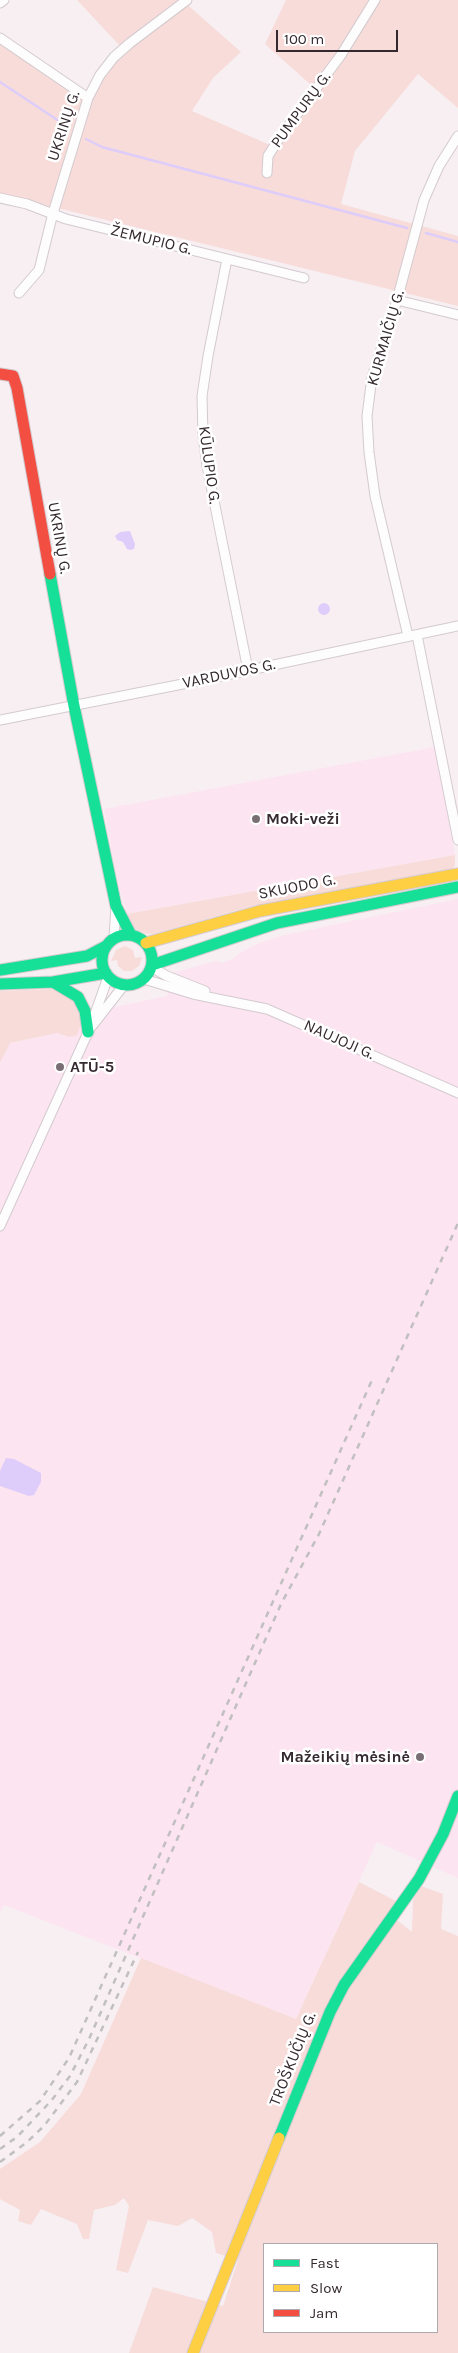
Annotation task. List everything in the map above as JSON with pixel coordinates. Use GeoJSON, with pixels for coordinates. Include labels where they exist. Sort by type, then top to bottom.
{"type":"FeatureCollection","features":[{"type":"Feature","properties":{"kind":"street"},"geometry":{"type":"LineString","coordinates":[[0,3],[4,0]]}},
{"type":"Feature","properties":{"kind":"street","name":"UKRINŲ G."},"geometry":{"type":"LineString","coordinates":[[19,293],[39,270],[53,213],[88,98],[114,57],[187,0]]}},
{"type":"Feature","properties":{"kind":"street","name":"PUMPURŲ G."},"geometry":{"type":"LineString","coordinates":[[267,173],[268,156],[341,55],[376,0]]}},
{"type":"Feature","properties":{"kind":"street"},"geometry":{"type":"LineString","coordinates":[[0,38],[88,98]]}},
{"type":"Feature","properties":{"kind":"street","name":"KURMAIČIŲ G."},"geometry":{"type":"LineString","coordinates":[[408,636],[375,496],[369,452],[367,416],[372,377],[397,300],[430,183],[458,136]]}},
{"type":"Feature","properties":{"kind":"street","name":"ŽEMUPIO G."},"geometry":{"type":"LineString","coordinates":[[0,198],[53,213],[66,219],[304,278]]}},
{"type":"Feature","properties":{"kind":"street","name":"KŪLUPIO G."},"geometry":{"type":"LineString","coordinates":[[227,259],[202,396],[203,434],[207,466],[248,670]]}},
{"type":"Feature","properties":{"kind":"street"},"geometry":{"type":"LineString","coordinates":[[397,300],[458,315]]}},
{"type":"Feature","properties":{"kind":"street","name":"UKRINŲ G."},"geometry":{"type":"LineString","coordinates":[[0,374],[13,376],[17,388],[74,706],[116,906],[131,935]]}},
{"type":"Feature","properties":{"kind":"street","name":"VARDUVOS G."},"geometry":{"type":"LineString","coordinates":[[0,720],[458,626]]}},
{"type":"Feature","properties":{"kind":"street"},"geometry":{"type":"LineString","coordinates":[[418,634],[458,840]]}},
{"type":"Feature","properties":{"kind":"street","name":"SKUODO G."},"geometry":{"type":"LineString","coordinates":[[146,943],[260,911],[458,874]]}},
{"type":"Feature","properties":{"kind":"street","name":"SKUODO G."},"geometry":{"type":"LineString","coordinates":[[152,966],[277,923],[458,887]]}},
{"type":"Feature","properties":{"kind":"street"},"geometry":{"type":"LineString","coordinates":[[0,1226],[89,1030],[107,975],[102,962],[110,942],[116,906]]}},
{"type":"Feature","properties":{"kind":"street"},"geometry":{"type":"LineString","coordinates":[[0,970],[87,956],[110,942],[131,935],[146,943],[152,955],[152,966],[144,979],[134,984],[124,985],[107,975],[53,982],[0,984]]}},
{"type":"Feature","properties":{"kind":"street","name":"NAUJOJI G."},"geometry":{"type":"LineString","coordinates":[[152,966],[216,997]]}},
{"type":"Feature","properties":{"kind":"street","name":"NAUJOJI G."},"geometry":{"type":"LineString","coordinates":[[144,979],[193,994],[254,1005],[281,1014],[458,1093]]}},
{"type":"Feature","properties":{"kind":"street"},"geometry":{"type":"LineString","coordinates":[[53,982],[78,997],[85,1011],[89,1030]]}},
{"type":"Feature","properties":{"kind":"street"},"geometry":{"type":"LineString","coordinates":[[89,1030],[124,985]]}},
{"type":"Feature","properties":{"kind":"street","name":"TROŠKUČIŲ G."},"geometry":{"type":"LineString","coordinates":[[193,2353],[330,2012],[344,1985],[418,1879],[443,1834],[458,1796]]}},
{"type":"Feature","properties":{"kind":"shaded area"},"geometry":{"type":"Polygon","coordinates":[[[77,0],[182,0],[241,52],[213,78],[192,111],[270,145],[311,85],[265,44],[286,0],[458,0],[458,108],[418,74],[355,151],[341,204],[458,236],[458,306],[0,194],[0,43],[81,99],[120,46],[77,0]]]}},
{"type":"Feature","properties":{"kind":"shaded area"},"geometry":{"type":"Polygon","coordinates":[[[130,531],[135,544],[134,549],[130,550],[127,549],[123,542],[117,540],[115,536],[120,532],[130,531]]]}},
{"type":"Feature","properties":{"kind":"shaded area"},"geometry":{"type":"Polygon","coordinates":[[[324,603],[330,609],[324,615],[318,609],[324,603]]]}},
{"type":"Feature","properties":{"kind":"shaded area"},"geometry":{"type":"Polygon","coordinates":[[[435,747],[455,855],[127,914],[118,884],[104,809],[435,747]]]}},
{"type":"Feature","properties":{"kind":"shaded area"},"geometry":{"type":"Polygon","coordinates":[[[455,855],[455,866],[452,869],[249,907],[154,934],[147,934],[133,928],[127,914],[455,855]]]}},
{"type":"Feature","properties":{"kind":"shaded area"},"geometry":{"type":"Polygon","coordinates":[[[458,899],[458,1878],[377,1842],[296,2019],[4,1905],[0,1912],[0,1063],[10,1043],[57,1033],[69,1037],[81,1014],[167,996],[172,973],[216,961],[222,963],[233,959],[241,952],[257,944],[284,935],[458,899]]]}},
{"type":"Feature","properties":{"kind":"shaded area"},"geometry":{"type":"Polygon","coordinates":[[[125,946],[133,950],[135,958],[142,957],[139,966],[132,971],[124,971],[118,966],[117,960],[111,961],[116,950],[125,946]]]}},
{"type":"Feature","properties":{"kind":"shaded area"},"geometry":{"type":"Polygon","coordinates":[[[59,990],[77,1004],[81,1023],[77,1035],[69,1037],[57,1033],[10,1043],[0,1063],[0,991],[59,990]]]}},
{"type":"Feature","properties":{"kind":"shaded area"},"geometry":{"type":"Polygon","coordinates":[[[6,1458],[14,1459],[41,1473],[41,1482],[34,1495],[29,1496],[0,1486],[0,1471],[6,1458]]]}},
{"type":"Feature","properties":{"kind":"shaded area"},"geometry":{"type":"Polygon","coordinates":[[[359,1882],[396,1901],[388,1913],[412,1932],[413,1900],[421,1886],[443,1894],[441,1929],[458,1936],[458,2353],[129,2353],[153,2287],[223,2306],[238,2260],[216,2253],[212,2232],[192,2218],[178,2226],[148,2220],[128,2273],[116,2270],[129,2206],[124,2198],[115,2205],[94,2210],[89,2239],[83,2239],[77,2224],[41,2209],[31,2225],[18,2221],[20,2210],[0,2199],[0,2169],[40,2142],[81,2094],[141,1958],[296,2019],[359,1882]]]}},
{"type":"Feature","properties":{"kind":"waterway"},"geometry":{"type":"LineString","coordinates":[[0,82],[68,127]]}},
{"type":"Feature","properties":{"kind":"waterway"},"geometry":{"type":"LineString","coordinates":[[86,139],[102,147],[407,228]]}},
{"type":"Feature","properties":{"kind":"waterway"},"geometry":{"type":"LineString","coordinates":[[426,233],[458,242]]}},
{"type":"Feature","properties":{"kind":"railway"},"geometry":{"type":"LineString","coordinates":[[0,2149],[17,2137],[51,2101],[70,2076],[89,2039],[281,1604],[319,1534],[458,1223]]}},
{"type":"Feature","properties":{"kind":"railway"},"geometry":{"type":"LineString","coordinates":[[0,2136],[40,2101],[69,2058],[372,1380]]}},
{"type":"Feature","properties":{"kind":"railway"},"geometry":{"type":"LineString","coordinates":[[0,2162],[26,2143],[44,2126],[77,2082],[138,1952]]}},
{"type":"Feature","properties":{"kind":"traffic: fast"},"geometry":{"type":"LineString","coordinates":[[50,574],[74,706],[116,906],[131,935]]}},
{"type":"Feature","properties":{"kind":"traffic: fast"},"geometry":{"type":"LineString","coordinates":[[152,965],[277,923],[458,887]]}},
{"type":"Feature","properties":{"kind":"traffic: fast"},"geometry":{"type":"LineString","coordinates":[[122,935],[132,935],[145,942],[152,955],[152,960],[152,965],[145,978],[132,985],[122,985],[113,981],[106,974],[102,965],[102,955],[106,946],[113,939],[122,935]]}},
{"type":"Feature","properties":{"kind":"traffic: fast"},"geometry":{"type":"LineString","coordinates":[[0,970],[87,956],[106,946]]}},
{"type":"Feature","properties":{"kind":"traffic: fast"},"geometry":{"type":"LineString","coordinates":[[0,984],[53,982],[106,973]]}},
{"type":"Feature","properties":{"kind":"traffic: fast"},"geometry":{"type":"LineString","coordinates":[[53,982],[78,997],[85,1011],[88,1032]]}},
{"type":"Feature","properties":{"kind":"traffic: fast"},"geometry":{"type":"LineString","coordinates":[[279,2138],[330,2012],[344,1985],[419,1879],[443,1834],[458,1796]]}},
{"type":"Feature","properties":{"kind":"traffic: slow"},"geometry":{"type":"LineString","coordinates":[[146,943],[260,911],[458,874]]}},
{"type":"Feature","properties":{"kind":"traffic: slow"},"geometry":{"type":"LineString","coordinates":[[193,2353],[279,2138]]}},
{"type":"Feature","properties":{"kind":"traffic: jam"},"geometry":{"type":"LineString","coordinates":[[0,374],[13,376],[17,388],[50,574]]}},
{"type":"Feature","properties":{"kind":"place","name":"Moki-veži"},"geometry":{"type":"Point","coordinates":[256,819]}},
{"type":"Feature","properties":{"kind":"place","name":"ATŪ-5"},"geometry":{"type":"Point","coordinates":[60,1067]}},
{"type":"Feature","properties":{"kind":"place","name":"Mažeikių mėsinė"},"geometry":{"type":"Point","coordinates":[420,1757]}}]}
